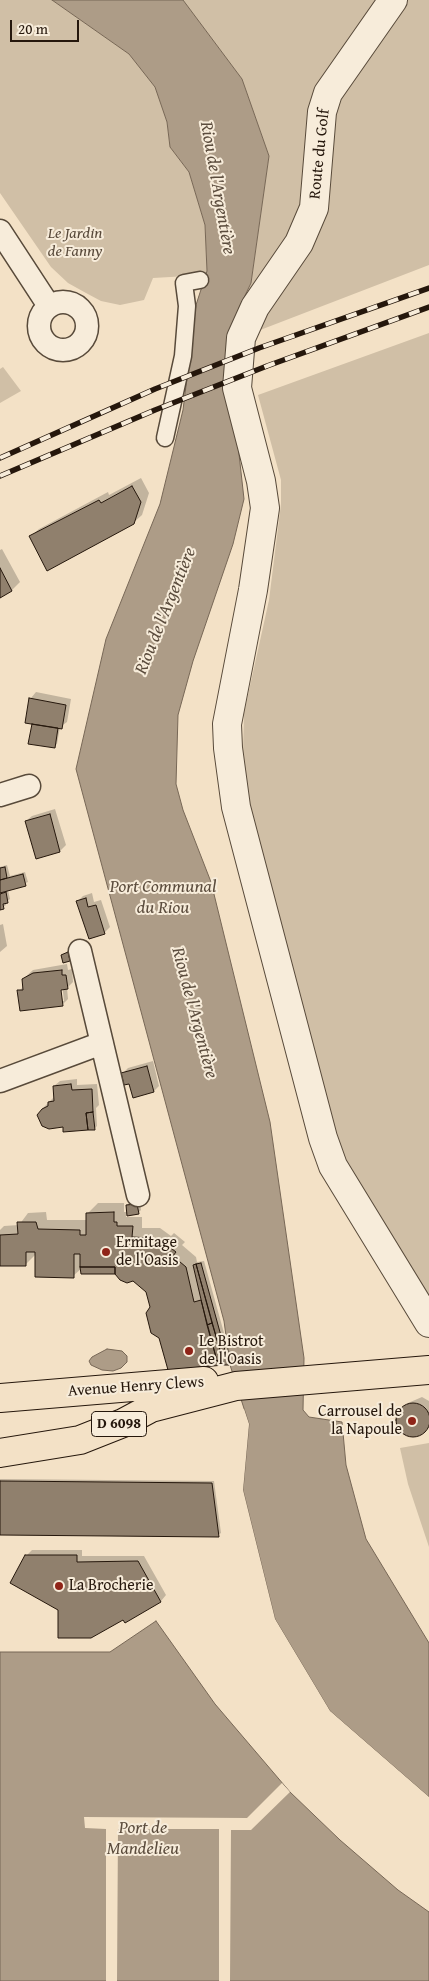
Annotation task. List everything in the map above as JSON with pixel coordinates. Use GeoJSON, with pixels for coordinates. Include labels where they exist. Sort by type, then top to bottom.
{"type":"FeatureCollection","features":[{"type":"Feature","properties":{"kind":"main road","name":"D 6098"},"geometry":{"type":"LineString","coordinates":[[236,1386],[429,1370]]}},
{"type":"Feature","properties":{"kind":"main road","name":"Avenue Henry Clews"},"geometry":{"type":"LineString","coordinates":[[0,1398],[201,1380],[236,1386]]}},
{"type":"Feature","properties":{"kind":"main road","name":"Avenue Henry Clews"},"geometry":{"type":"LineString","coordinates":[[0,1452],[80,1440],[123,1423],[151,1408],[236,1386]]}},
{"type":"Feature","properties":{"kind":"street","name":"Route du Golf"},"geometry":{"type":"LineString","coordinates":[[393,0],[328,93],[322,112],[314,208],[298,243],[254,307],[240,338],[237,388],[261,481],[265,508],[253,590],[227,724],[231,777],[236,807],[323,1138],[333,1166],[429,1323]]}},
{"type":"Feature","properties":{"kind":"street"},"geometry":{"type":"LineString","coordinates":[[0,231],[49,306]]}},
{"type":"Feature","properties":{"kind":"street"},"geometry":{"type":"LineString","coordinates":[[165,438],[183,356],[187,306],[184,283],[200,280]]}},
{"type":"Feature","properties":{"kind":"street"},"geometry":{"type":"LineString","coordinates":[[0,795],[29,786]]}},
{"type":"Feature","properties":{"kind":"street"},"geometry":{"type":"LineString","coordinates":[[80,951],[138,1195]]}},
{"type":"Feature","properties":{"kind":"street"},"geometry":{"type":"LineString","coordinates":[[0,1081],[102,1043]]}},
{"type":"Feature","properties":{"kind":"green space","name":"Le Jardin de Fanny"},"geometry":{"type":"Polygon","coordinates":[[[0,0],[52,0],[129,54],[155,86],[167,122],[170,147],[189,172],[205,225],[207,271],[205,275],[153,278],[144,300],[120,305],[101,301],[86,293],[68,283],[51,267],[0,193],[0,0]]]}},
{"type":"Feature","properties":{"kind":"green space"},"geometry":{"type":"Polygon","coordinates":[[[183,0],[429,0],[429,265],[255,332],[239,308],[251,283],[269,156],[242,79],[183,0]]]}},
{"type":"Feature","properties":{"kind":"green space"},"geometry":{"type":"Polygon","coordinates":[[[429,333],[429,1298],[341,1158],[242,793],[244,713],[269,600],[281,504],[281,480],[258,395],[429,333]]]}},
{"type":"Feature","properties":{"kind":"green space"},"geometry":{"type":"Polygon","coordinates":[[[3,367],[21,391],[0,403],[0,369],[3,367]]]}},
{"type":"Feature","properties":{"kind":"green space"},"geometry":{"type":"Polygon","coordinates":[[[429,1443],[429,1547],[408,1484],[400,1448],[429,1443]]]}},
{"type":"Feature","properties":{"kind":"water"},"geometry":{"type":"Polygon","coordinates":[[[52,0],[183,0],[242,79],[269,156],[251,283],[239,308],[233,342],[237,436],[244,499],[233,544],[193,661],[178,715],[176,784],[183,810],[211,882],[270,1122],[304,1358],[303,1410],[309,1417],[342,1422],[346,1465],[366,1539],[429,1643],[429,1797],[330,1711],[275,1619],[243,1490],[249,1424],[230,1365],[224,1321],[76,769],[106,639],[160,504],[183,410],[196,305],[207,271],[205,225],[189,172],[170,147],[167,122],[155,87],[129,54],[52,0]]]}},
{"type":"Feature","properties":{"kind":"water"},"geometry":{"type":"Polygon","coordinates":[[[107,1349],[122,1351],[127,1356],[127,1362],[121,1368],[113,1371],[102,1370],[91,1365],[89,1361],[92,1357],[107,1349]]]}},
{"type":"Feature","properties":{"kind":"water","name":"Port de Mandelieu"},"geometry":{"type":"Polygon","coordinates":[[[156,1621],[215,1704],[290,1792],[340,1840],[398,1890],[429,1912],[429,1981],[0,1981],[0,1652],[110,1652],[156,1621]]]}},
{"type":"Feature","properties":{"kind":"pier"},"geometry":{"type":"Polygon","coordinates":[[[244,1409],[249,1424],[243,1490],[275,1619],[330,1711],[429,1799],[328,1713],[273,1620],[241,1490],[247,1424],[242,1410],[244,1409]]]}},
{"type":"Feature","properties":{"kind":"pier"},"geometry":{"type":"Polygon","coordinates":[[[282,1783],[290,1792],[251,1830],[231,1830],[230,1981],[219,1981],[219,1829],[118,1829],[117,1981],[106,1981],[106,1829],[85,1828],[84,1817],[247,1818],[282,1783]]]}},
{"type":"Feature","properties":{"kind":"building"},"geometry":{"type":"Polygon","coordinates":[[[132,486],[141,502],[134,524],[47,571],[29,536],[99,500],[101,503],[132,486]]]}},
{"type":"Feature","properties":{"kind":"building"},"geometry":{"type":"Polygon","coordinates":[[[0,568],[12,591],[0,598],[0,568]]]}},
{"type":"Feature","properties":{"kind":"building"},"geometry":{"type":"Polygon","coordinates":[[[29,698],[66,705],[62,729],[25,723],[29,698]]]}},
{"type":"Feature","properties":{"kind":"building"},"geometry":{"type":"Polygon","coordinates":[[[32,724],[58,728],[55,748],[28,744],[32,724]]]}},
{"type":"Feature","properties":{"kind":"building"},"geometry":{"type":"Polygon","coordinates":[[[50,814],[60,852],[36,859],[25,821],[50,814]]]}},
{"type":"Feature","properties":{"kind":"building"},"geometry":{"type":"Polygon","coordinates":[[[5,867],[7,878],[0,880],[0,868],[5,867]]]}},
{"type":"Feature","properties":{"kind":"building"},"geometry":{"type":"Polygon","coordinates":[[[23,874],[26,886],[0,893],[0,880],[23,874]]]}},
{"type":"Feature","properties":{"kind":"building"},"geometry":{"type":"Polygon","coordinates":[[[6,892],[8,903],[3,904],[4,909],[0,910],[0,894],[6,892]]]}},
{"type":"Feature","properties":{"kind":"building"},"geometry":{"type":"Polygon","coordinates":[[[86,898],[88,907],[96,905],[105,934],[89,939],[76,901],[86,898]]]}},
{"type":"Feature","properties":{"kind":"building"},"geometry":{"type":"Polygon","coordinates":[[[68,952],[70,961],[63,963],[61,955],[68,952]]]}},
{"type":"Feature","properties":{"kind":"building"},"geometry":{"type":"Polygon","coordinates":[[[62,970],[62,975],[66,975],[68,989],[61,990],[63,1006],[20,1011],[17,990],[23,990],[22,979],[33,973],[62,970]]]}},
{"type":"Feature","properties":{"kind":"building"},"geometry":{"type":"Polygon","coordinates":[[[147,1066],[154,1092],[133,1098],[129,1084],[124,1085],[121,1073],[147,1066]]]}},
{"type":"Feature","properties":{"kind":"building"},"geometry":{"type":"Polygon","coordinates":[[[71,1084],[72,1090],[92,1089],[93,1112],[86,1113],[88,1130],[63,1132],[63,1127],[49,1129],[42,1126],[37,1115],[48,1106],[48,1102],[54,1101],[53,1086],[71,1084]]]}},
{"type":"Feature","properties":{"kind":"building"},"geometry":{"type":"Polygon","coordinates":[[[93,1112],[95,1130],[88,1130],[86,1113],[93,1112]]]}},
{"type":"Feature","properties":{"kind":"building"},"geometry":{"type":"Polygon","coordinates":[[[137,1204],[139,1214],[127,1216],[126,1205],[137,1204]]]}},
{"type":"Feature","properties":{"kind":"building"},"geometry":{"type":"Polygon","coordinates":[[[114,1212],[114,1222],[117,1222],[117,1226],[133,1226],[132,1237],[150,1238],[160,1245],[163,1242],[176,1252],[173,1256],[186,1267],[194,1302],[201,1300],[217,1361],[223,1360],[224,1365],[168,1370],[159,1338],[151,1333],[146,1313],[150,1307],[146,1292],[133,1281],[127,1283],[120,1280],[115,1274],[115,1267],[80,1267],[80,1254],[74,1254],[74,1278],[35,1277],[35,1252],[26,1252],[26,1266],[0,1266],[0,1235],[18,1234],[17,1222],[36,1222],[38,1229],[80,1230],[80,1235],[86,1235],[86,1213],[114,1212]]]}},
{"type":"Feature","properties":{"kind":"building"},"geometry":{"type":"Polygon","coordinates":[[[201,1263],[229,1365],[224,1365],[196,1264],[201,1263]]]}},
{"type":"Feature","properties":{"kind":"building"},"geometry":{"type":"Polygon","coordinates":[[[196,1264],[212,1323],[207,1325],[193,1265],[196,1264]]]}},
{"type":"Feature","properties":{"kind":"building"},"geometry":{"type":"Polygon","coordinates":[[[80,1267],[115,1267],[115,1274],[81,1274],[80,1267]]]}},
{"type":"Feature","properties":{"kind":"building"},"geometry":{"type":"Polygon","coordinates":[[[212,1323],[223,1360],[217,1361],[207,1325],[212,1323]]]}},
{"type":"Feature","properties":{"kind":"building","name":"Carrousel de la Napoule"},"geometry":{"type":"Polygon","coordinates":[[[413,1403],[420,1404],[425,1408],[429,1413],[429,1427],[425,1432],[420,1436],[413,1437],[406,1436],[401,1432],[397,1427],[396,1420],[397,1413],[401,1408],[406,1404],[413,1403]]]}},
{"type":"Feature","properties":{"kind":"building"},"geometry":{"type":"Polygon","coordinates":[[[0,1481],[212,1483],[219,1537],[0,1535],[0,1481]]]}},
{"type":"Feature","properties":{"kind":"building"},"geometry":{"type":"Polygon","coordinates":[[[25,1555],[77,1555],[77,1562],[138,1561],[161,1602],[125,1623],[123,1620],[91,1638],[58,1638],[58,1610],[10,1583],[25,1555]]]}},
{"type":"Feature","properties":{"kind":"railway"},"geometry":{"type":"LineString","coordinates":[[0,458],[155,389],[259,348],[429,288]]}},
{"type":"Feature","properties":{"kind":"railway"},"geometry":{"type":"LineString","coordinates":[[0,476],[155,410],[267,366],[429,307]]}},
{"type":"Feature","properties":{"kind":"place","name":"Ermitage de l'Oasis"},"geometry":{"type":"Point","coordinates":[106,1252]}},
{"type":"Feature","properties":{"kind":"place","name":"Le Bistrot de l'Oasis"},"geometry":{"type":"Point","coordinates":[189,1351]}},
{"type":"Feature","properties":{"kind":"place","name":"Carrousel de la Napoule"},"geometry":{"type":"Point","coordinates":[412,1421]}},
{"type":"Feature","properties":{"kind":"place","name":"La Brocherie"},"geometry":{"type":"Point","coordinates":[59,1586]}},
{"type":"Feature","properties":{"kind":"water label","name":"Riou de l'Argentière"},"geometry":{"type":"Point","coordinates":[217,188]}},
{"type":"Feature","properties":{"kind":"water label","name":"Riou de l'Argentière"},"geometry":{"type":"Point","coordinates":[166,611]}},
{"type":"Feature","properties":{"kind":"water label","name":"Port Communal du Riou"},"geometry":{"type":"Point","coordinates":[163,898]}},
{"type":"Feature","properties":{"kind":"water label","name":"Riou de l'Argentière"},"geometry":{"type":"Point","coordinates":[194,1013]}}]}
